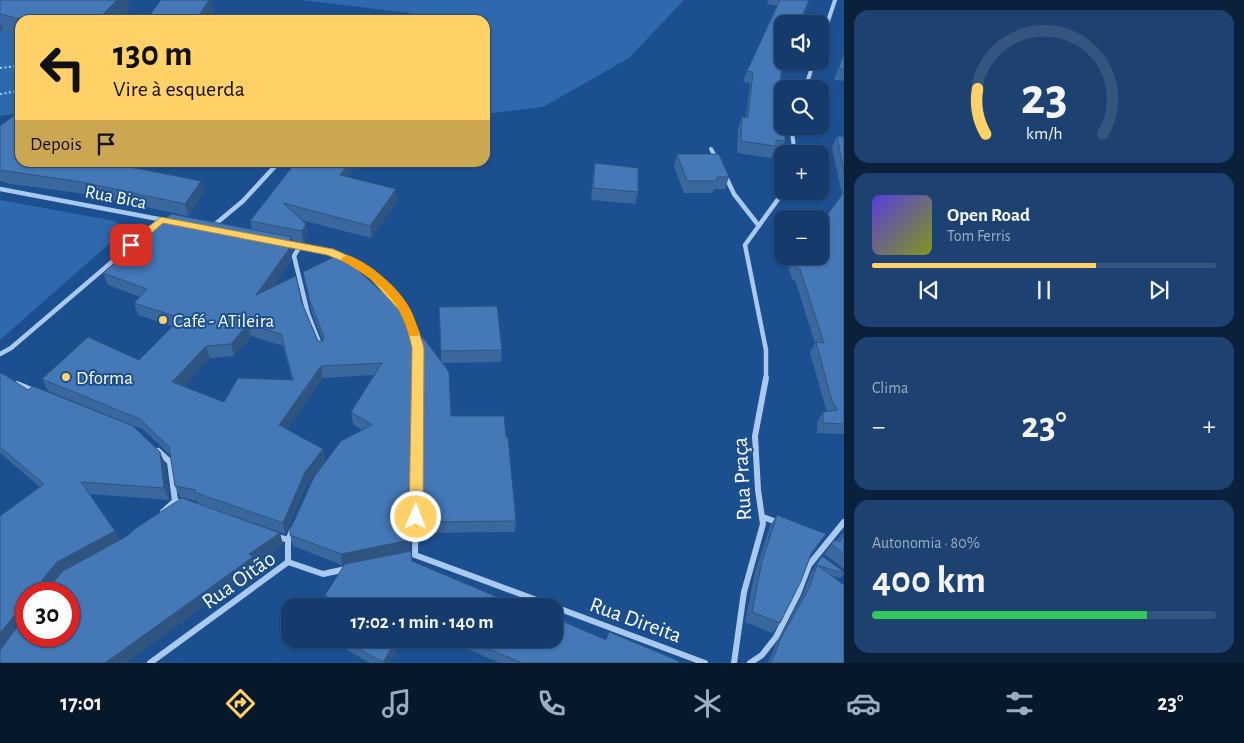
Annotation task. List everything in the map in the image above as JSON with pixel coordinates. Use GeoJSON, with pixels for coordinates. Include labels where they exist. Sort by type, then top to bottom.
{"type":"FeatureCollection","features":[{"type":"Feature","properties":{"kind":"street"},"geometry":{"type":"LineString","coordinates":[[829,18],[835,0]]}},
{"type":"Feature","properties":{"kind":"street"},"geometry":{"type":"LineString","coordinates":[[712,149],[719,164]]}},
{"type":"Feature","properties":{"kind":"street"},"geometry":{"type":"LineString","coordinates":[[218,230],[209,229],[243,201],[274,167]]}},
{"type":"Feature","properties":{"kind":"street"},"geometry":{"type":"LineString","coordinates":[[723,171],[734,194],[759,226]]}},
{"type":"Feature","properties":{"kind":"street","name":"Rua Bica"},"geometry":{"type":"LineString","coordinates":[[0,189],[180,223]]}},
{"type":"Feature","properties":{"kind":"street","name":"Rua Praça"},"geometry":{"type":"LineString","coordinates":[[734,663],[744,592],[763,524],[758,490],[754,436],[766,377],[766,350],[745,245],[778,200]]}},
{"type":"Feature","properties":{"kind":"street"},"geometry":{"type":"LineString","coordinates":[[0,354],[11,348],[161,220]]}},
{"type":"Feature","properties":{"kind":"street"},"geometry":{"type":"LineString","coordinates":[[282,242],[330,252],[354,262],[373,275],[404,308],[413,327],[418,348],[415,555],[406,557]]}},
{"type":"Feature","properties":{"kind":"street"},"geometry":{"type":"LineString","coordinates":[[300,246],[294,256],[300,287],[322,350]]}},
{"type":"Feature","properties":{"kind":"street"},"geometry":{"type":"LineString","coordinates":[[9,381],[44,395]]}},
{"type":"Feature","properties":{"kind":"street"},"geometry":{"type":"LineString","coordinates":[[153,446],[170,462],[175,501]]}},
{"type":"Feature","properties":{"kind":"street"},"geometry":{"type":"LineString","coordinates":[[175,501],[194,507]]}},
{"type":"Feature","properties":{"kind":"street"},"geometry":{"type":"LineString","coordinates":[[156,519],[175,501]]}},
{"type":"Feature","properties":{"kind":"street"},"geometry":{"type":"LineString","coordinates":[[763,517],[791,527]]}},
{"type":"Feature","properties":{"kind":"street"},"geometry":{"type":"LineString","coordinates":[[288,562],[288,540],[296,522]]}},
{"type":"Feature","properties":{"kind":"street"},"geometry":{"type":"LineString","coordinates":[[750,663],[762,655],[776,637],[798,594],[809,566],[820,557],[828,540],[844,522]]}},
{"type":"Feature","properties":{"kind":"street"},"geometry":{"type":"LineString","coordinates":[[270,533],[288,540]]}},
{"type":"Feature","properties":{"kind":"street"},"geometry":{"type":"LineString","coordinates":[[819,537],[828,540]]}},
{"type":"Feature","properties":{"kind":"street","name":"Rua Direita"},"geometry":{"type":"LineString","coordinates":[[415,555],[530,598]]}},
{"type":"Feature","properties":{"kind":"street","name":"Rua Oitão"},"geometry":{"type":"LineString","coordinates":[[150,663],[288,562],[323,574],[351,568]]}},
{"type":"Feature","properties":{"kind":"street","name":"Rua Direita"},"geometry":{"type":"LineString","coordinates":[[563,610],[705,663]]}},
{"type":"Feature","properties":{"kind":"path"},"geometry":{"type":"LineString","coordinates":[[0,68],[15,66]]}},
{"type":"Feature","properties":{"kind":"path"},"geometry":{"type":"LineString","coordinates":[[0,94],[15,92]]}},
{"type":"Feature","properties":{"kind":"shaded area"},"geometry":{"type":"Polygon","coordinates":[[[301,0],[684,0],[629,58],[543,107],[490,113],[490,15],[411,15],[410,13],[301,0]]]}},
{"type":"Feature","properties":{"kind":"shaded area"},"geometry":{"type":"Polygon","coordinates":[[[14,29],[15,114],[0,116],[0,31],[14,29]]]}},
{"type":"Feature","properties":{"kind":"shaded area"},"geometry":{"type":"Polygon","coordinates":[[[0,200],[115,221],[122,227],[118,236],[0,340],[0,200]]]}},
{"type":"Feature","properties":{"kind":"building"},"geometry":{"type":"Polygon","coordinates":[[[0,0],[117,0],[102,15],[15,15],[15,18],[0,14],[0,0]]]}},
{"type":"Feature","properties":{"kind":"building"},"geometry":{"type":"Polygon","coordinates":[[[161,0],[209,0],[199,15],[150,15],[161,0]]]}},
{"type":"Feature","properties":{"kind":"building"},"geometry":{"type":"Polygon","coordinates":[[[780,0],[809,0],[803,15],[774,15],[774,70],[782,70],[780,80],[774,80],[774,135],[785,135],[785,141],[776,140],[776,145],[774,146],[741,141],[742,117],[748,118],[753,72],[747,71],[780,0]]]}},
{"type":"Feature","properties":{"kind":"building"},"geometry":{"type":"Polygon","coordinates":[[[844,53],[844,69],[839,68],[844,53]]]}},
{"type":"Feature","properties":{"kind":"building"},"geometry":{"type":"Polygon","coordinates":[[[15,115],[15,167],[129,167],[201,181],[185,204],[81,182],[0,170],[0,126],[15,115]]]}},
{"type":"Feature","properties":{"kind":"building"},"geometry":{"type":"Polygon","coordinates":[[[837,136],[844,137],[844,173],[837,136]]]}},
{"type":"Feature","properties":{"kind":"building"},"geometry":{"type":"Polygon","coordinates":[[[677,154],[719,154],[729,177],[717,177],[716,181],[687,181],[677,154]]]}},
{"type":"Feature","properties":{"kind":"building"},"geometry":{"type":"Polygon","coordinates":[[[595,163],[638,168],[638,192],[593,188],[595,163]]]}},
{"type":"Feature","properties":{"kind":"building"},"geometry":{"type":"Polygon","coordinates":[[[292,167],[346,167],[340,175],[396,189],[370,226],[283,203],[306,224],[302,231],[250,221],[292,167]]]}},
{"type":"Feature","properties":{"kind":"building"},"geometry":{"type":"Polygon","coordinates":[[[844,192],[844,424],[823,423],[823,412],[838,410],[832,401],[816,342],[824,343],[800,269],[797,269],[796,265],[829,265],[829,213],[844,192]]]}},
{"type":"Feature","properties":{"kind":"building"},"geometry":{"type":"Polygon","coordinates":[[[171,214],[292,237],[288,242],[289,249],[256,295],[296,276],[302,303],[318,341],[323,341],[324,337],[310,301],[303,272],[340,254],[381,291],[386,289],[410,320],[414,347],[410,540],[341,554],[290,535],[290,530],[314,477],[341,441],[372,425],[351,412],[382,363],[321,366],[279,425],[323,449],[305,472],[283,523],[194,492],[196,490],[175,486],[169,447],[140,419],[42,379],[88,337],[139,360],[181,318],[134,303],[147,289],[103,273],[171,214]],[[248,324],[231,344],[206,346],[172,382],[224,402],[238,378],[293,380],[281,334],[248,324]]]}},
{"type":"Feature","properties":{"kind":"building"},"geometry":{"type":"Polygon","coordinates":[[[497,306],[502,350],[441,351],[439,307],[497,306]]]}},
{"type":"Feature","properties":{"kind":"building"},"geometry":{"type":"Polygon","coordinates":[[[422,336],[449,372],[451,416],[504,416],[506,437],[508,437],[516,521],[420,522],[422,336]]]}},
{"type":"Feature","properties":{"kind":"building"},"geometry":{"type":"Polygon","coordinates":[[[0,373],[28,390],[33,386],[133,426],[160,452],[164,488],[81,482],[115,531],[57,562],[42,582],[15,582],[15,616],[0,633],[0,516],[44,484],[0,447],[0,373]]]}},
{"type":"Feature","properties":{"kind":"building"},"geometry":{"type":"Polygon","coordinates":[[[182,498],[280,533],[249,554],[253,557],[105,663],[0,663],[0,650],[15,630],[15,647],[80,647],[80,582],[53,582],[63,571],[127,536],[182,498]]]}},
{"type":"Feature","properties":{"kind":"building"},"geometry":{"type":"Polygon","coordinates":[[[777,515],[826,534],[812,552],[801,581],[780,623],[752,612],[762,561],[777,515]]]}},
{"type":"Feature","properties":{"kind":"building"},"geometry":{"type":"Polygon","coordinates":[[[844,532],[844,554],[831,544],[835,540],[840,542],[844,532]]]}},
{"type":"Feature","properties":{"kind":"building"},"geometry":{"type":"Polygon","coordinates":[[[411,551],[412,561],[499,598],[330,598],[325,595],[345,564],[411,551]]]}},
{"type":"Feature","properties":{"kind":"building"},"geometry":{"type":"Polygon","coordinates":[[[822,556],[844,572],[844,573],[816,565],[822,556]]]}},
{"type":"Feature","properties":{"kind":"building"},"geometry":{"type":"Polygon","coordinates":[[[817,565],[844,585],[844,663],[771,663],[781,638],[809,588],[817,565]]]}},
{"type":"Feature","properties":{"kind":"building"},"geometry":{"type":"Polygon","coordinates":[[[563,621],[606,640],[609,632],[679,661],[678,663],[522,663],[486,648],[563,648],[563,621]]]}},
{"type":"Feature","properties":{"kind":"building"},"geometry":{"type":"Polygon","coordinates":[[[357,648],[392,648],[383,662],[357,648]]]}},
{"type":"Feature","properties":{"kind":"slow traffic"},"geometry":{"type":"LineString","coordinates":[[347,259],[373,275],[390,290],[404,308],[414,333]]}},
{"type":"Feature","properties":{"kind":"place","name":"Café - ATileira"},"geometry":{"type":"Point","coordinates":[163,320]}},
{"type":"Feature","properties":{"kind":"place","name":"Dforma"},"geometry":{"type":"Point","coordinates":[66,377]}},
{"type":"Feature","properties":{"kind":"route"},"geometry":{"type":"LineString","coordinates":[[131,245],[161,220],[330,252],[354,262],[390,290],[404,308],[413,327],[418,348],[416,517]]}}]}
